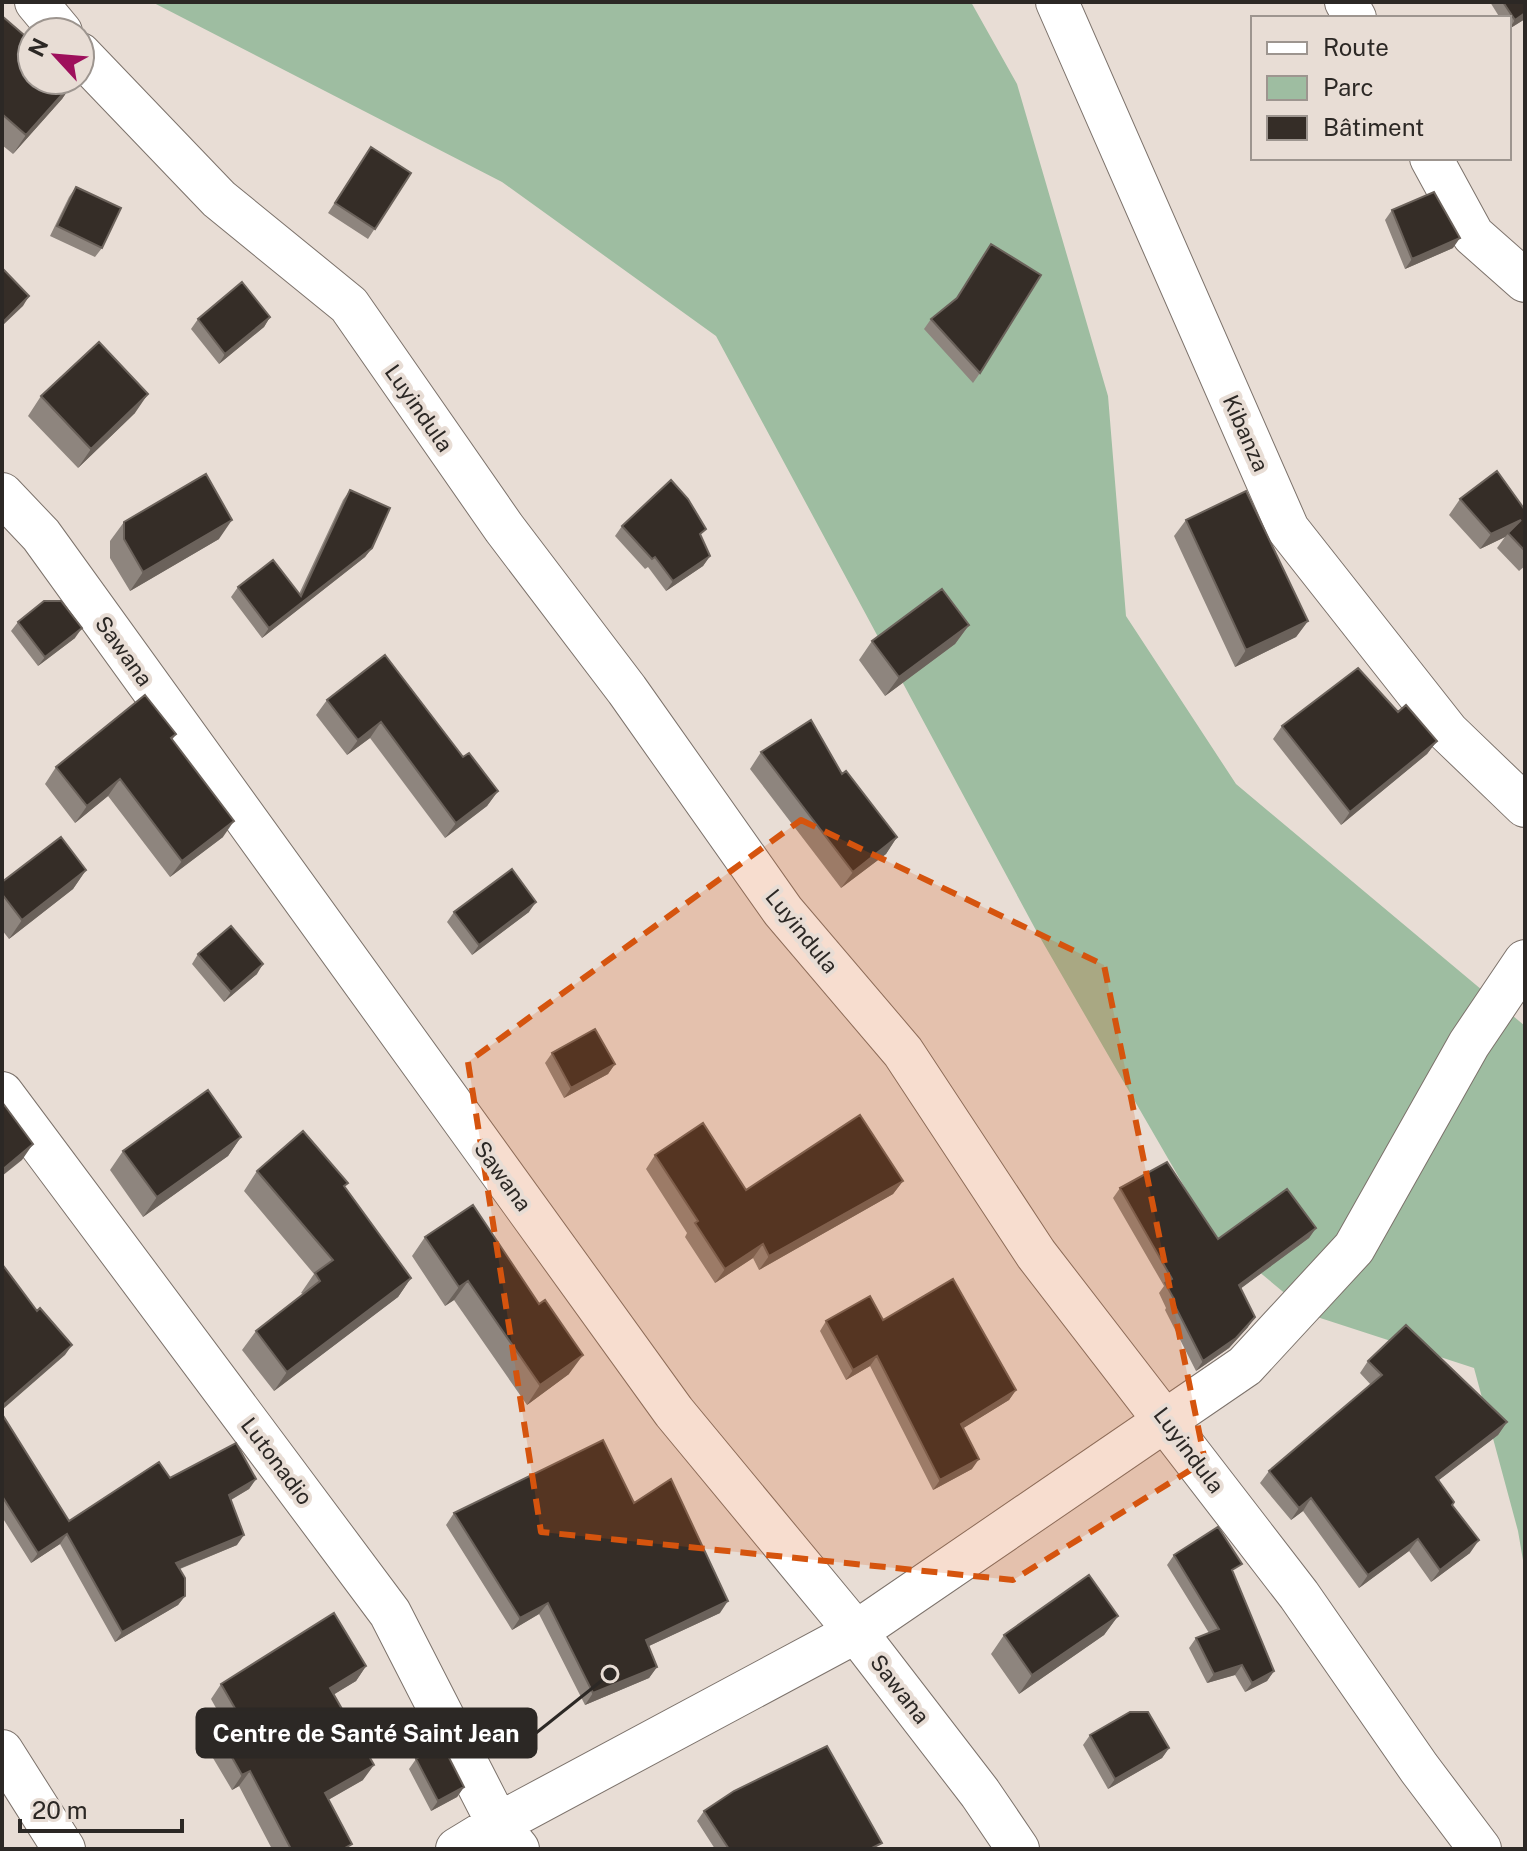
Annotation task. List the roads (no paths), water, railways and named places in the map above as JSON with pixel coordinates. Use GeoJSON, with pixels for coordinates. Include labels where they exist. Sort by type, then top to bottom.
{"type":"FeatureCollection","features":[{"type":"Feature","properties":{"kind":"street","name":"Kibanza"},"geometry":{"type":"LineString","coordinates":[[1057,2],[1288,529],[1448,732],[1525,806]]}},
{"type":"Feature","properties":{"kind":"street","name":"Luyindula"},"geometry":{"type":"LineString","coordinates":[[96,71],[219,199],[349,305],[495,516],[627,690],[783,911],[903,1052],[1036,1254],[1299,1595],[1419,1768],[1480,1849]]}},
{"type":"Feature","properties":{"kind":"street"},"geometry":{"type":"LineString","coordinates":[[1432,160],[1473,235],[1525,281]]}},
{"type":"Feature","properties":{"kind":"street","name":"Sawana"},"geometry":{"type":"LineString","coordinates":[[2,494],[41,535],[674,1412],[856,1632],[980,1793],[1018,1849]]}},
{"type":"Feature","properties":{"kind":"street"},"geometry":{"type":"LineString","coordinates":[[457,1849],[508,1837],[856,1632],[1245,1366],[1354,1248],[1469,1044],[1525,961]]}},
{"type":"Feature","properties":{"kind":"street","name":"Lutonadio"},"geometry":{"type":"LineString","coordinates":[[2,1093],[390,1613],[508,1837]]}},
{"type":"Feature","properties":{"kind":"street"},"geometry":{"type":"LineString","coordinates":[[2,1751],[64,1849]]}},
{"type":"Feature","properties":{"kind":"place","name":"Centre de Santé Saint Jean"},"geometry":{"type":"Point","coordinates":[610,1674]}}]}
